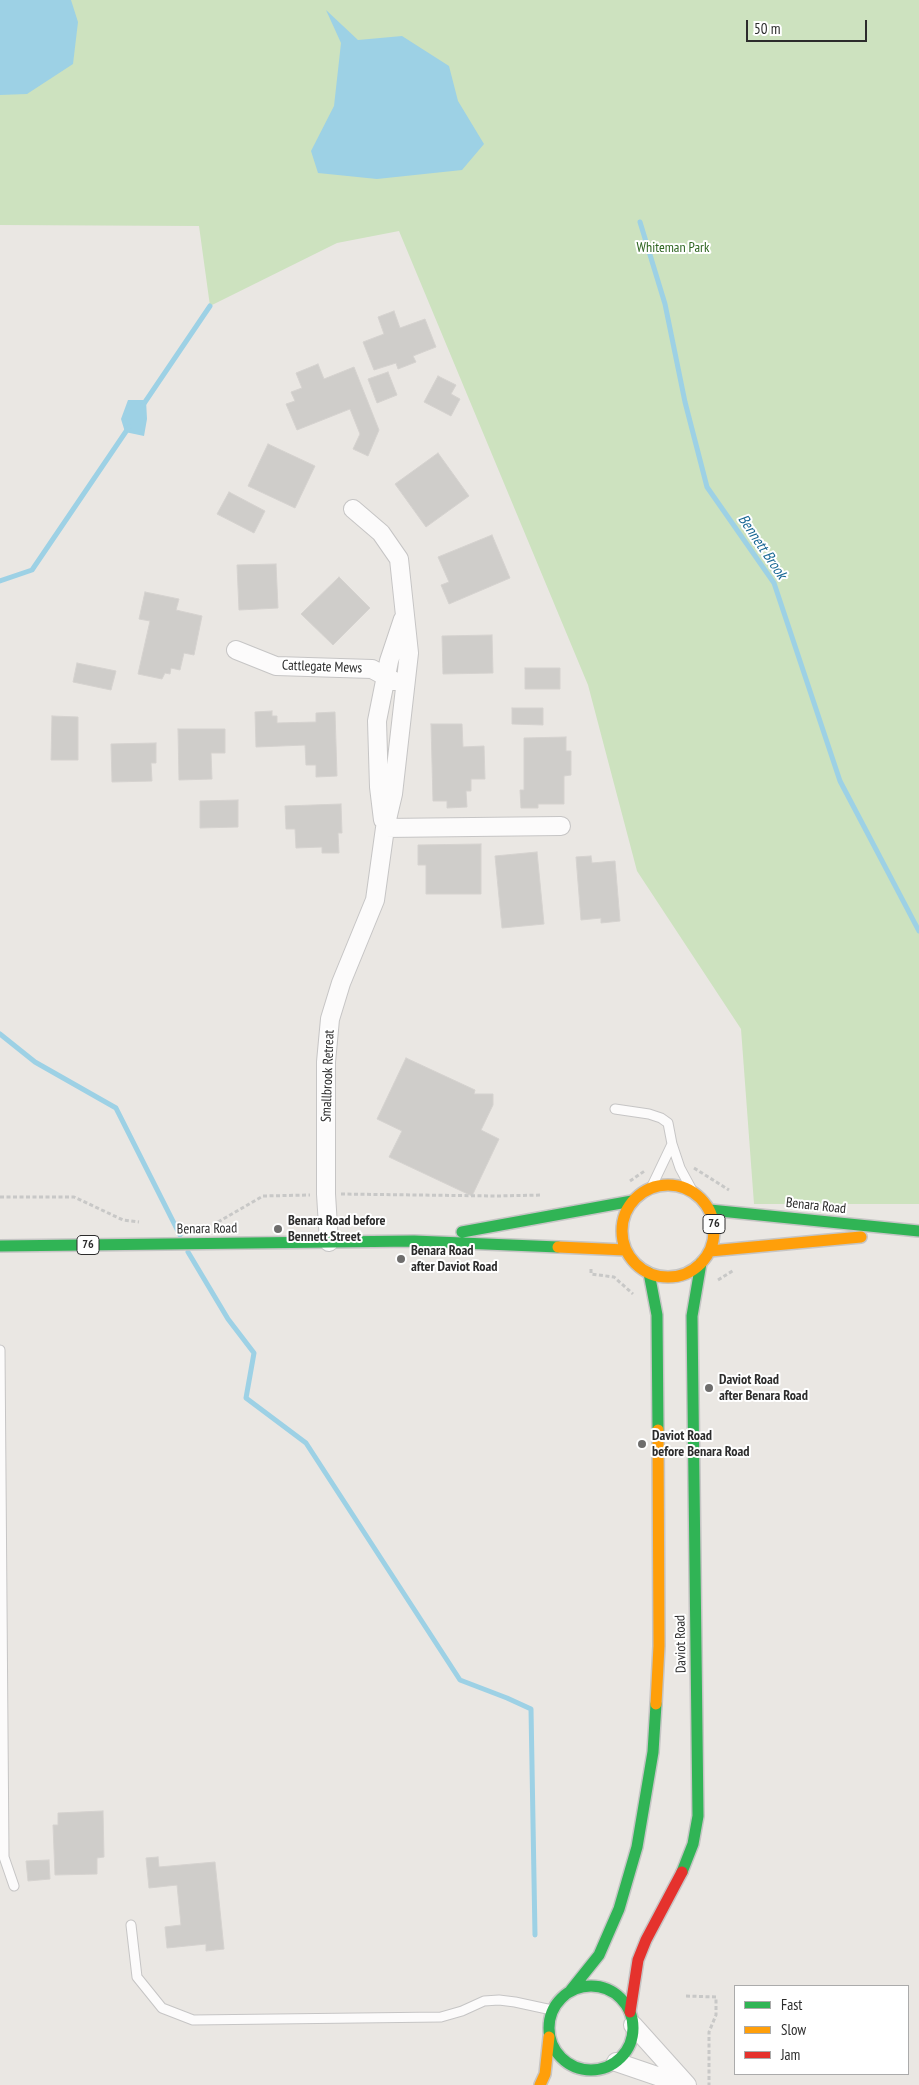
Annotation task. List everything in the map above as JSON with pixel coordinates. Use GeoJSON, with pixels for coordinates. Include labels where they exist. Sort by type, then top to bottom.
{"type":"FeatureCollection","features":[{"type":"Feature","properties":{"kind":"street","name":"Smallbrook Retreat"},"geometry":{"type":"LineString","coordinates":[[329,1242],[326,1194],[326,1062],[330,1019],[341,983],[375,900],[384,828],[393,794],[409,653],[399,559],[381,533],[353,508]]}},
{"type":"Feature","properties":{"kind":"street","name":"Smallbrook Retreat"},"geometry":{"type":"LineString","coordinates":[[384,828],[378,787],[377,721],[385,676],[404,617]]}},
{"type":"Feature","properties":{"kind":"street","name":"Cattlegate Mews"},"geometry":{"type":"LineString","coordinates":[[236,650],[276,666],[372,669],[405,688]]}},
{"type":"Feature","properties":{"kind":"street"},"geometry":{"type":"LineString","coordinates":[[384,828],[561,826]]}},
{"type":"Feature","properties":{"kind":"street","name":"76"},"geometry":{"type":"LineString","coordinates":[[632,1201],[641,1193],[651,1188],[666,1185],[680,1186],[693,1192],[703,1200],[710,1210],[714,1224],[714,1238],[710,1251],[702,1263],[690,1271],[677,1276],[663,1277],[649,1273]]}},
{"type":"Feature","properties":{"kind":"street"},"geometry":{"type":"LineString","coordinates":[[632,1201],[625,1212],[622,1238],[626,1250],[639,1268],[649,1273]]}},
{"type":"Feature","properties":{"kind":"street","name":"Benara Road"},"geometry":{"type":"LineString","coordinates":[[414,1240],[632,1201]]}},
{"type":"Feature","properties":{"kind":"street","name":"Benara Road"},"geometry":{"type":"LineString","coordinates":[[710,1210],[919,1231]]}},
{"type":"Feature","properties":{"kind":"street","name":"Benara Road"},"geometry":{"type":"LineString","coordinates":[[710,1251],[919,1231]]}},
{"type":"Feature","properties":{"kind":"street","name":"Benara Road"},"geometry":{"type":"LineString","coordinates":[[0,1246],[414,1240],[626,1250]]}},
{"type":"Feature","properties":{"kind":"street","name":"Daviot Road"},"geometry":{"type":"LineString","coordinates":[[631,2018],[633,1981],[638,1960],[646,1940],[676,1886],[687,1861],[693,1844],[698,1816],[692,1316],[702,1263]]}},
{"type":"Feature","properties":{"kind":"street","name":"Daviot Road"},"geometry":{"type":"LineString","coordinates":[[571,1990],[599,1955],[619,1909],[637,1847],[653,1752],[659,1646],[658,1315],[649,1273]]}},
{"type":"Feature","properties":{"kind":"street"},"geometry":{"type":"LineString","coordinates":[[540,2085],[545,2074],[549,2037],[548,2024],[552,2010],[560,1999],[571,1990],[591,1986],[612,1991],[622,2000],[631,2018],[686,2085]]}},
{"type":"Feature","properties":{"kind":"street"},"geometry":{"type":"LineString","coordinates":[[595,2079],[626,2052],[631,2039],[631,2018]]}},
{"type":"Feature","properties":{"kind":"street"},"geometry":{"type":"LineString","coordinates":[[549,2037],[555,2050],[564,2061],[576,2067],[590,2070],[610,2065],[660,2077],[671,2085]]}},
{"type":"Feature","properties":{"kind":"lane"},"geometry":{"type":"LineString","coordinates":[[615,1109],[649,1114],[661,1118],[668,1123],[672,1144],[680,1168],[693,1192]]}},
{"type":"Feature","properties":{"kind":"lane"},"geometry":{"type":"LineString","coordinates":[[651,1188],[672,1144]]}},
{"type":"Feature","properties":{"kind":"lane"},"geometry":{"type":"LineString","coordinates":[[0,1350],[4,1857],[14,1886]]}},
{"type":"Feature","properties":{"kind":"lane"},"geometry":{"type":"LineString","coordinates":[[130,1925],[137,1977],[162,2008],[193,2020],[441,2017],[462,2011],[484,2001],[499,2000],[552,2010]]}},
{"type":"Feature","properties":{"kind":"path"},"geometry":{"type":"LineString","coordinates":[[0,1197],[74,1197],[123,1220],[146,1222]]}},
{"type":"Feature","properties":{"kind":"path"},"geometry":{"type":"LineString","coordinates":[[590,1248],[591,1274],[614,1277],[632,1292],[635,1300]]}},
{"type":"Feature","properties":{"kind":"path"},"geometry":{"type":"LineString","coordinates":[[713,1282],[737,1268]]}},
{"type":"Feature","properties":{"kind":"path"},"geometry":{"type":"LineString","coordinates":[[686,1996],[716,1998],[716,2015],[709,2032],[709,2085]]}},
{"type":"Feature","properties":{"kind":"green space","name":"Whiteman Park"},"geometry":{"type":"Polygon","coordinates":[[[0,0],[919,0],[919,1204],[754,1204],[741,1029],[637,871],[588,685],[399,231],[337,243],[210,306],[199,226],[0,225],[0,0]]]}},
{"type":"Feature","properties":{"kind":"water"},"geometry":{"type":"Polygon","coordinates":[[[0,0],[71,0],[78,22],[73,64],[27,94],[0,95],[0,0]]]}},
{"type":"Feature","properties":{"kind":"water"},"geometry":{"type":"Polygon","coordinates":[[[326,10],[358,40],[402,36],[449,66],[458,101],[484,144],[462,170],[377,179],[318,173],[311,151],[334,106],[341,43],[326,10]]]}},
{"type":"Feature","properties":{"kind":"water"},"geometry":{"type":"Polygon","coordinates":[[[128,400],[146,400],[147,419],[144,436],[125,432],[121,419],[128,400]]]}},
{"type":"Feature","properties":{"kind":"building"},"geometry":{"type":"Polygon","coordinates":[[[394,311],[400,328],[425,319],[436,347],[413,356],[416,362],[398,369],[396,363],[374,370],[363,342],[384,334],[378,317],[394,311]]]}},
{"type":"Feature","properties":{"kind":"building"},"geometry":{"type":"Polygon","coordinates":[[[318,364],[324,379],[354,367],[379,430],[368,456],[353,449],[360,434],[350,409],[297,430],[286,404],[295,401],[291,392],[302,388],[296,373],[318,364]]]}},
{"type":"Feature","properties":{"kind":"building"},"geometry":{"type":"Polygon","coordinates":[[[388,372],[397,395],[377,403],[368,379],[388,372]]]}},
{"type":"Feature","properties":{"kind":"building"},"geometry":{"type":"Polygon","coordinates":[[[438,376],[456,385],[451,394],[460,399],[451,416],[424,402],[438,376]]]}},
{"type":"Feature","properties":{"kind":"building"},"geometry":{"type":"Polygon","coordinates":[[[268,444],[315,466],[295,508],[248,486],[268,444]]]}},
{"type":"Feature","properties":{"kind":"building"},"geometry":{"type":"Polygon","coordinates":[[[438,453],[469,496],[426,527],[395,484],[438,453]]]}},
{"type":"Feature","properties":{"kind":"building"},"geometry":{"type":"Polygon","coordinates":[[[229,492],[265,511],[254,533],[217,514],[229,492]]]}},
{"type":"Feature","properties":{"kind":"building"},"geometry":{"type":"Polygon","coordinates":[[[492,535],[510,578],[449,604],[441,585],[449,582],[438,557],[492,535]]]}},
{"type":"Feature","properties":{"kind":"building"},"geometry":{"type":"Polygon","coordinates":[[[276,564],[278,608],[239,610],[237,565],[276,564]]]}},
{"type":"Feature","properties":{"kind":"building"},"geometry":{"type":"Polygon","coordinates":[[[339,577],[370,608],[333,645],[301,614],[339,577]]]}},
{"type":"Feature","properties":{"kind":"building"},"geometry":{"type":"Polygon","coordinates":[[[145,592],[179,599],[176,610],[202,616],[194,655],[184,653],[180,670],[171,668],[170,674],[165,673],[162,679],[138,674],[150,621],[139,619],[145,592]]]}},
{"type":"Feature","properties":{"kind":"building"},"geometry":{"type":"Polygon","coordinates":[[[492,635],[493,673],[443,674],[442,636],[492,635]]]}},
{"type":"Feature","properties":{"kind":"building"},"geometry":{"type":"Polygon","coordinates":[[[77,663],[116,671],[111,690],[73,682],[77,663]]]}},
{"type":"Feature","properties":{"kind":"building"},"geometry":{"type":"Polygon","coordinates":[[[525,668],[560,668],[560,689],[525,689],[525,668]]]}},
{"type":"Feature","properties":{"kind":"building"},"geometry":{"type":"Polygon","coordinates":[[[512,708],[543,708],[543,725],[512,724],[512,708]]]}},
{"type":"Feature","properties":{"kind":"building"},"geometry":{"type":"Polygon","coordinates":[[[272,711],[272,716],[277,716],[277,723],[316,722],[316,713],[335,712],[337,776],[316,777],[316,765],[306,765],[305,745],[256,747],[255,712],[272,711]]]}},
{"type":"Feature","properties":{"kind":"building"},"geometry":{"type":"Polygon","coordinates":[[[52,716],[78,717],[78,760],[51,760],[52,716]]]}},
{"type":"Feature","properties":{"kind":"building"},"geometry":{"type":"Polygon","coordinates":[[[431,724],[462,724],[463,747],[484,746],[485,779],[471,779],[471,791],[466,791],[467,807],[447,808],[447,801],[433,801],[431,724]]]}},
{"type":"Feature","properties":{"kind":"building"},"geometry":{"type":"Polygon","coordinates":[[[178,729],[225,729],[225,753],[211,753],[212,779],[179,780],[178,729]]]}},
{"type":"Feature","properties":{"kind":"building"},"geometry":{"type":"Polygon","coordinates":[[[566,737],[566,751],[571,751],[571,775],[564,776],[564,804],[538,804],[538,808],[521,808],[520,790],[524,790],[524,738],[566,737]]]}},
{"type":"Feature","properties":{"kind":"building"},"geometry":{"type":"Polygon","coordinates":[[[156,743],[156,763],[151,763],[152,781],[112,782],[111,744],[156,743]]]}},
{"type":"Feature","properties":{"kind":"building"},"geometry":{"type":"Polygon","coordinates":[[[238,800],[238,827],[200,828],[200,801],[238,800]]]}},
{"type":"Feature","properties":{"kind":"building"},"geometry":{"type":"Polygon","coordinates":[[[341,804],[342,833],[338,833],[339,853],[322,853],[322,847],[296,848],[295,829],[286,829],[285,806],[341,804]]]}},
{"type":"Feature","properties":{"kind":"building"},"geometry":{"type":"Polygon","coordinates":[[[481,844],[481,894],[426,894],[426,865],[418,865],[418,845],[481,844]]]}},
{"type":"Feature","properties":{"kind":"building"},"geometry":{"type":"Polygon","coordinates":[[[537,852],[544,924],[502,928],[495,856],[537,852]]]}},
{"type":"Feature","properties":{"kind":"building"},"geometry":{"type":"Polygon","coordinates":[[[591,856],[592,863],[615,861],[620,921],[601,923],[601,918],[581,920],[576,857],[591,856]]]}},
{"type":"Feature","properties":{"kind":"building"},"geometry":{"type":"Polygon","coordinates":[[[406,1058],[475,1090],[474,1094],[493,1094],[493,1105],[481,1130],[499,1139],[472,1196],[389,1157],[402,1131],[377,1119],[406,1058]]]}},
{"type":"Feature","properties":{"kind":"building"},"geometry":{"type":"Polygon","coordinates":[[[103,1811],[104,1857],[97,1858],[97,1874],[55,1875],[53,1825],[58,1825],[58,1813],[103,1811]]]}},
{"type":"Feature","properties":{"kind":"building"},"geometry":{"type":"Polygon","coordinates":[[[158,1857],[159,1867],[215,1862],[224,1949],[206,1951],[206,1944],[167,1948],[165,1927],[181,1925],[177,1885],[149,1888],[146,1858],[158,1857]]]}},
{"type":"Feature","properties":{"kind":"building"},"geometry":{"type":"Polygon","coordinates":[[[49,1860],[50,1879],[28,1881],[26,1861],[49,1860]]]}},
{"type":"Feature","properties":{"kind":"waterway","name":"Bennett Brook"},"geometry":{"type":"LineString","coordinates":[[640,222],[665,304],[685,402],[707,487],[774,583],[840,781],[919,931]]}},
{"type":"Feature","properties":{"kind":"waterway"},"geometry":{"type":"LineString","coordinates":[[143,405],[210,306]]}},
{"type":"Feature","properties":{"kind":"waterway"},"geometry":{"type":"LineString","coordinates":[[0,581],[32,570],[129,427]]}},
{"type":"Feature","properties":{"kind":"waterway"},"geometry":{"type":"LineString","coordinates":[[0,1034],[35,1062],[116,1108],[180,1235]]}},
{"type":"Feature","properties":{"kind":"waterway"},"geometry":{"type":"LineString","coordinates":[[188,1252],[228,1319],[254,1353],[246,1398],[306,1443],[460,1680],[531,1709],[535,1935]]}},
{"type":"Feature","properties":{"kind":"traffic: fast"},"geometry":{"type":"LineString","coordinates":[[462,1232],[632,1201]]}},
{"type":"Feature","properties":{"kind":"traffic: fast"},"geometry":{"type":"LineString","coordinates":[[710,1210],[919,1231]]}},
{"type":"Feature","properties":{"kind":"traffic: fast"},"geometry":{"type":"LineString","coordinates":[[0,1246],[414,1241],[558,1247]]}},
{"type":"Feature","properties":{"kind":"traffic: fast"},"geometry":{"type":"LineString","coordinates":[[682,1872],[693,1844],[698,1816],[692,1316],[701,1263]]}},
{"type":"Feature","properties":{"kind":"traffic: fast"},"geometry":{"type":"LineString","coordinates":[[649,1273],[657,1315],[658,1430]]}},
{"type":"Feature","properties":{"kind":"traffic: fast"},"geometry":{"type":"LineString","coordinates":[[571,1990],[599,1955],[619,1909],[637,1847],[653,1752],[656,1704]]}},
{"type":"Feature","properties":{"kind":"traffic: fast"},"geometry":{"type":"LineString","coordinates":[[591,1986],[607,1989],[621,1998],[630,2012],[633,2028],[630,2044],[621,2058],[607,2067],[591,2070],[575,2067],[561,2058],[552,2044],[549,2028],[552,2012],[561,1998],[575,1989],[591,1986]]}},
{"type":"Feature","properties":{"kind":"traffic: slow"},"geometry":{"type":"LineString","coordinates":[[668,1185],[686,1188],[701,1198],[711,1213],[714,1231],[711,1249],[701,1264],[686,1274],[668,1277],[650,1274],[635,1264],[625,1249],[622,1231],[625,1213],[635,1198],[650,1188],[668,1185]]}},
{"type":"Feature","properties":{"kind":"traffic: slow"},"geometry":{"type":"LineString","coordinates":[[710,1251],[861,1237]]}},
{"type":"Feature","properties":{"kind":"traffic: slow"},"geometry":{"type":"LineString","coordinates":[[558,1247],[625,1250]]}},
{"type":"Feature","properties":{"kind":"traffic: slow"},"geometry":{"type":"LineString","coordinates":[[656,1704],[659,1646],[658,1430]]}},
{"type":"Feature","properties":{"kind":"traffic: slow"},"geometry":{"type":"LineString","coordinates":[[540,2085],[545,2074],[549,2037]]}},
{"type":"Feature","properties":{"kind":"traffic: jam"},"geometry":{"type":"LineString","coordinates":[[630,2012],[638,1960],[646,1940],[682,1872]]}},
{"type":"Feature","properties":{"kind":"place","name":"Benara Road before Bennett Street"},"geometry":{"type":"Point","coordinates":[278,1229]}},
{"type":"Feature","properties":{"kind":"place","name":"Benara Road after Daviot Road"},"geometry":{"type":"Point","coordinates":[401,1259]}},
{"type":"Feature","properties":{"kind":"place","name":"Daviot Road after Benara Road"},"geometry":{"type":"Point","coordinates":[709,1388]}},
{"type":"Feature","properties":{"kind":"place","name":"Daviot Road before Benara Road"},"geometry":{"type":"Point","coordinates":[642,1444]}}]}
